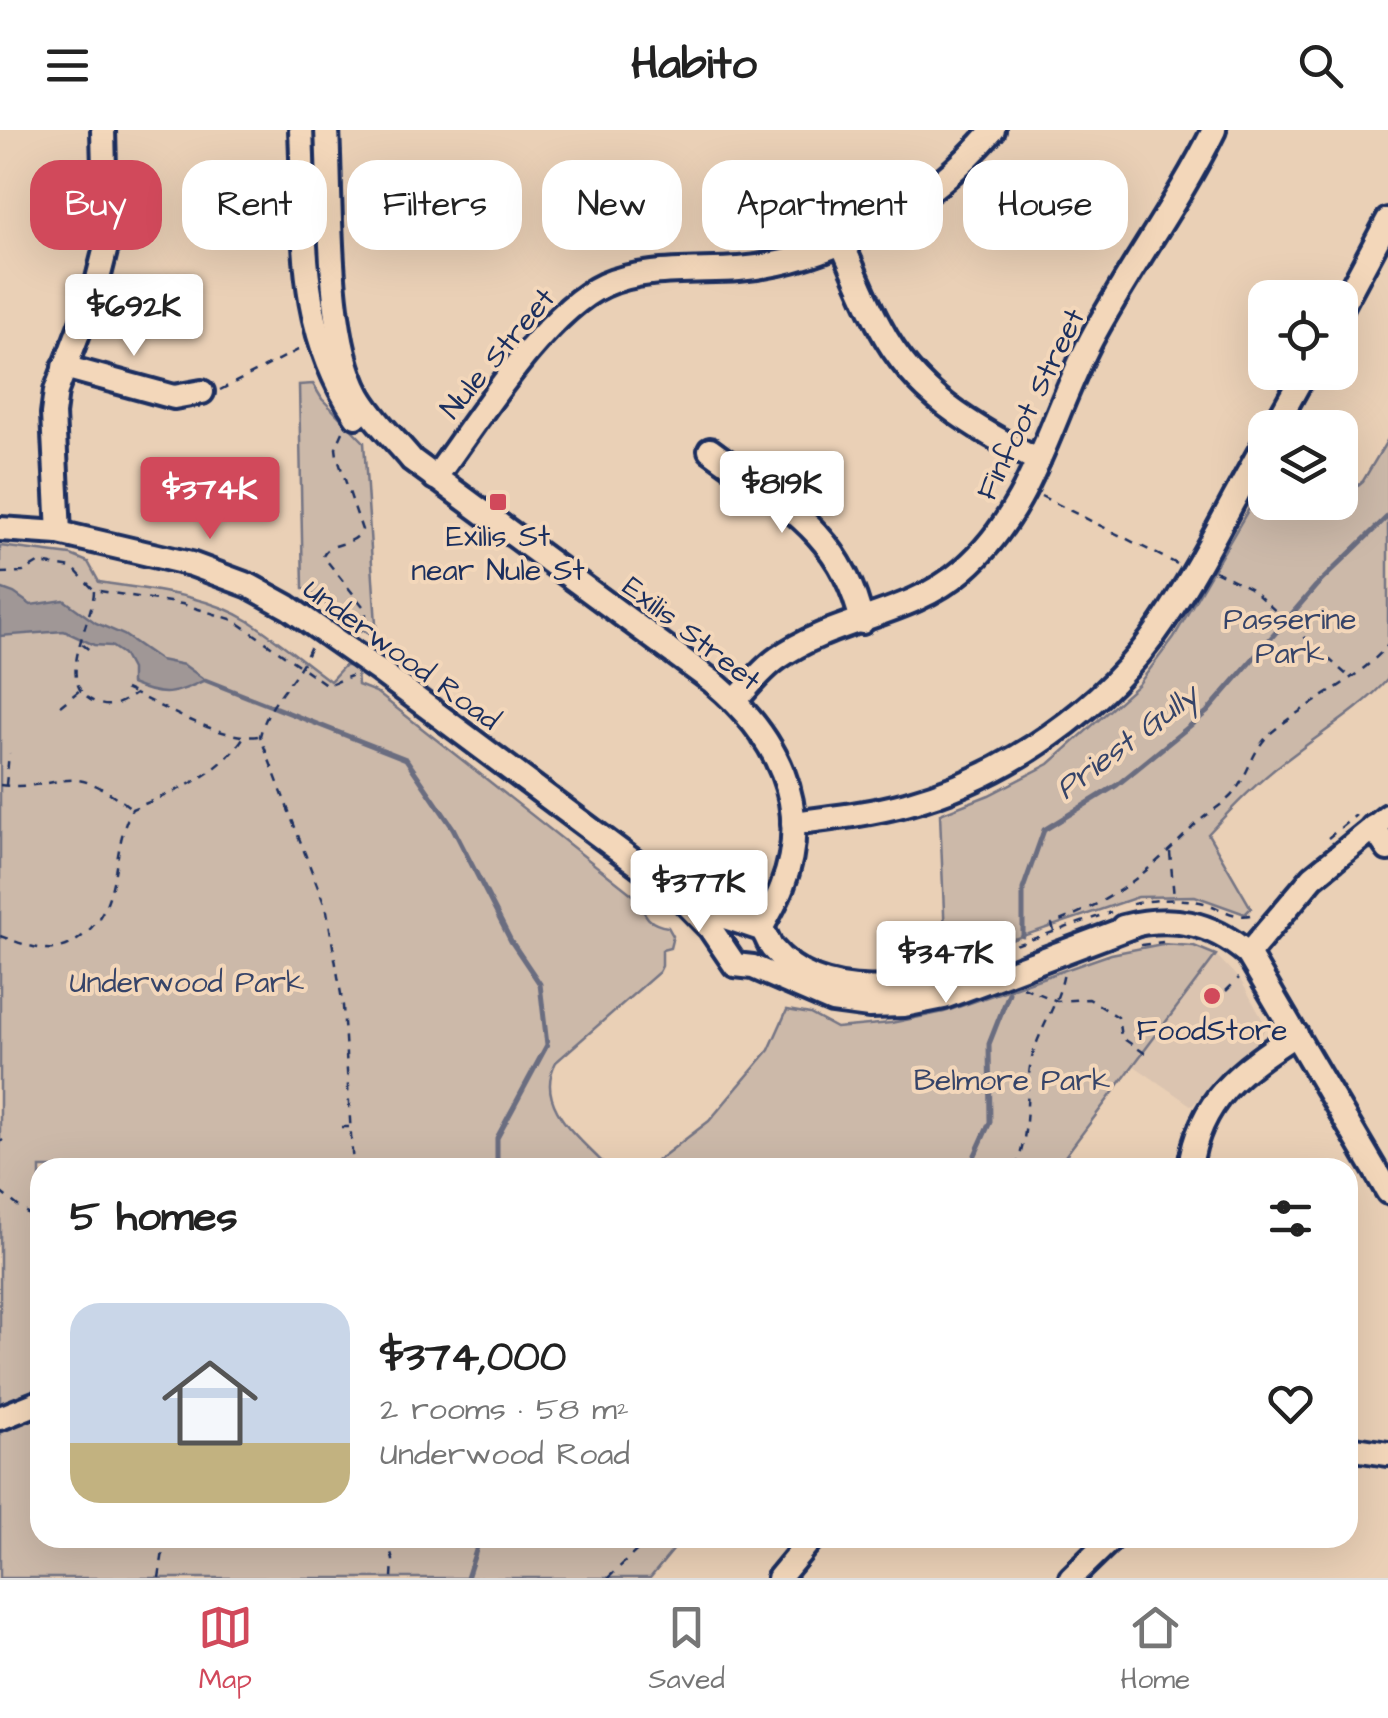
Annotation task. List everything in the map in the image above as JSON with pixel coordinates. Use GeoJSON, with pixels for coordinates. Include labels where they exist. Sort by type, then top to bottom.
{"type":"FeatureCollection","features":[{"type":"Feature","properties":{"kind":"street"},"geometry":{"type":"LineString","coordinates":[[59,533],[53,414],[64,367],[97,284],[106,248],[103,130]]}},
{"type":"Feature","properties":{"kind":"street","name":"Exilis Street"},"geometry":{"type":"LineString","coordinates":[[302,130],[309,299],[321,348],[354,413],[400,456],[412,460]]}},
{"type":"Feature","properties":{"kind":"street","name":"Exilis Street"},"geometry":{"type":"LineString","coordinates":[[327,130],[339,334],[358,393],[378,424],[435,478],[736,701],[776,754],[793,823],[786,874],[758,933]]}},
{"type":"Feature","properties":{"kind":"street","name":"Nule Street"},"geometry":{"type":"LineString","coordinates":[[943,182],[993,130]]}},
{"type":"Feature","properties":{"kind":"street","name":"Finfoot Street"},"geometry":{"type":"LineString","coordinates":[[736,701],[779,657],[816,638],[892,611],[960,573],[1011,517],[1092,339],[1190,179],[1214,130]]}},
{"type":"Feature","properties":{"kind":"street"},"geometry":{"type":"LineString","coordinates":[[1356,280],[1388,220]]}},
{"type":"Feature","properties":{"kind":"street","name":"Nule Street"},"geometry":{"type":"LineString","coordinates":[[435,478],[546,330],[577,301],[602,286],[638,276],[746,268],[818,250]]}},
{"type":"Feature","properties":{"kind":"street"},"geometry":{"type":"LineString","coordinates":[[845,250],[880,329],[920,381],[964,421],[1038,461]]}},
{"type":"Feature","properties":{"kind":"street"},"geometry":{"type":"LineString","coordinates":[[64,367],[174,398],[202,392]]}},
{"type":"Feature","properties":{"kind":"street"},"geometry":{"type":"LineString","coordinates":[[710,450],[812,526],[835,552],[854,589],[862,622]]}},
{"type":"Feature","properties":{"kind":"street"},"geometry":{"type":"LineString","coordinates":[[793,823],[908,804],[976,778],[1033,746],[1082,710],[1124,670],[1161,625],[1248,473]]}},
{"type":"Feature","properties":{"kind":"street","name":"Underwood Road"},"geometry":{"type":"LineString","coordinates":[[0,529],[59,533],[224,574],[288,607],[676,893],[758,933],[804,973],[830,984],[870,989],[936,982],[1059,943],[1170,920],[1200,924],[1228,937],[1240,961],[1296,1034],[1388,1192]]}},
{"type":"Feature","properties":{"kind":"street"},"geometry":{"type":"LineString","coordinates":[[1240,961],[1313,878],[1376,816],[1388,849]]}},
{"type":"Feature","properties":{"kind":"street","name":"Underwood Road"},"geometry":{"type":"LineString","coordinates":[[676,893],[710,928],[735,965],[753,967],[832,1000],[868,1006],[904,1005],[944,997],[1059,943]]}},
{"type":"Feature","properties":{"kind":"street"},"geometry":{"type":"LineString","coordinates":[[725,950],[728,934],[758,933],[766,958],[753,967]]}},
{"type":"Feature","properties":{"kind":"street"},"geometry":{"type":"LineString","coordinates":[[1192,1158],[1210,1106],[1251,1064],[1296,1034]]}},
{"type":"Feature","properties":{"kind":"street"},"geometry":{"type":"LineString","coordinates":[[0,1418],[30,1406]]}},
{"type":"Feature","properties":{"kind":"street"},"geometry":{"type":"LineString","coordinates":[[1358,1450],[1388,1454]]}},
{"type":"Feature","properties":{"kind":"street"},"geometry":{"type":"LineString","coordinates":[[779,1578],[804,1548]]}},
{"type":"Feature","properties":{"kind":"street"},"geometry":{"type":"LineString","coordinates":[[1071,1578],[1102,1548]]}},
{"type":"Feature","properties":{"kind":"path"},"geometry":{"type":"LineString","coordinates":[[202,392],[222,390],[303,347]]}},
{"type":"Feature","properties":{"kind":"path"},"geometry":{"type":"LineString","coordinates":[[346,424],[336,448],[337,456],[362,530],[354,541],[330,548],[323,556],[363,606],[364,624],[358,634]]}},
{"type":"Feature","properties":{"kind":"path"},"geometry":{"type":"LineString","coordinates":[[1026,488],[1178,564],[1172,572]]}},
{"type":"Feature","properties":{"kind":"path"},"geometry":{"type":"LineString","coordinates":[[1207,579],[1212,570],[1250,588],[1350,678]]}},
{"type":"Feature","properties":{"kind":"path"},"geometry":{"type":"LineString","coordinates":[[94,590],[76,671],[81,689],[98,704],[111,706],[135,694]]}},
{"type":"Feature","properties":{"kind":"path"},"geometry":{"type":"LineString","coordinates":[[80,642],[92,652]]}},
{"type":"Feature","properties":{"kind":"path"},"geometry":{"type":"LineString","coordinates":[[313,642],[302,668],[264,717],[260,736],[326,912],[343,1006],[353,1158]]}},
{"type":"Feature","properties":{"kind":"path"},"geometry":{"type":"LineString","coordinates":[[1017,1158],[1030,1066],[1057,1000],[1064,967],[1052,924],[1093,909],[1170,852],[1232,794],[1254,751],[1269,734],[1368,668],[1388,646]]}},
{"type":"Feature","properties":{"kind":"path"},"geometry":{"type":"LineString","coordinates":[[60,706],[81,689]]}},
{"type":"Feature","properties":{"kind":"path"},"geometry":{"type":"LineString","coordinates":[[126,689],[170,711],[243,738],[260,736]]}},
{"type":"Feature","properties":{"kind":"path"},"geometry":{"type":"LineString","coordinates":[[0,936],[29,946],[58,950],[70,946],[108,908],[125,823],[132,808],[192,784],[220,764],[243,738]]}},
{"type":"Feature","properties":{"kind":"path"},"geometry":{"type":"LineString","coordinates":[[9,753],[3,786],[74,778],[104,787],[132,808]]}},
{"type":"Feature","properties":{"kind":"path"},"geometry":{"type":"LineString","coordinates":[[1324,842],[1376,816]]}},
{"type":"Feature","properties":{"kind":"path"},"geometry":{"type":"LineString","coordinates":[[1170,852],[1174,900]]}},
{"type":"Feature","properties":{"kind":"path"},"geometry":{"type":"LineString","coordinates":[[987,955],[1059,943],[1138,902],[1204,902],[1242,916],[1256,913],[1265,904]]}},
{"type":"Feature","properties":{"kind":"path"},"geometry":{"type":"LineString","coordinates":[[1127,947],[1170,941]]}},
{"type":"Feature","properties":{"kind":"path"},"geometry":{"type":"LineString","coordinates":[[1226,991],[1240,977],[1240,961]]}},
{"type":"Feature","properties":{"kind":"path"},"geometry":{"type":"LineString","coordinates":[[1017,984],[1057,1000],[1089,1000],[1118,1017],[1120,1037],[1146,1054]]}},
{"type":"Feature","properties":{"kind":"path"},"geometry":{"type":"LineString","coordinates":[[1106,1010],[1110,1000]]}},
{"type":"Feature","properties":{"kind":"path"},"geometry":{"type":"LineString","coordinates":[[341,1127],[351,1127]]}},
{"type":"Feature","properties":{"kind":"path"},"geometry":{"type":"LineString","coordinates":[[0,1192],[30,1215]]}},
{"type":"Feature","properties":{"kind":"path"},"geometry":{"type":"LineString","coordinates":[[159,1578],[163,1548]]}},
{"type":"Feature","properties":{"kind":"path"},"geometry":{"type":"LineString","coordinates":[[390,1548],[392,1578]]}},
{"type":"Feature","properties":{"kind":"path"},"geometry":{"type":"LineString","coordinates":[[608,1578],[640,1548]]}},
{"type":"Feature","properties":{"kind":"shaded area"},"geometry":{"type":"Polygon","coordinates":[[[0,588],[31,605],[64,600],[160,660],[184,665],[205,680],[176,692],[160,693],[131,684],[131,669],[123,654],[111,646],[94,645],[64,631],[0,636],[0,588]]]}},
{"type":"Feature","properties":{"kind":"shaded area"},"geometry":{"type":"Polygon","coordinates":[[[1216,955],[1241,981],[1265,1029],[1192,1106],[1133,1065],[1216,955]]]}},
{"type":"Feature","properties":{"kind":"green space"},"geometry":{"type":"Polygon","coordinates":[[[313,384],[322,399],[364,442],[377,640],[303,588],[299,385],[313,384]]]}},
{"type":"Feature","properties":{"kind":"green space","name":"Passerine Park"},"geometry":{"type":"Polygon","coordinates":[[[1388,439],[1388,679],[1353,711],[1267,775],[1208,834],[1251,908],[1245,914],[1195,896],[1138,897],[946,962],[940,814],[989,795],[1049,764],[1138,685],[1174,637],[1248,510],[1248,520],[1358,520],[1358,485],[1388,439]]]}},
{"type":"Feature","properties":{"kind":"green space","name":"Underwood Park"},"geometry":{"type":"Polygon","coordinates":[[[0,546],[71,555],[88,562],[99,582],[176,594],[232,612],[270,635],[330,681],[344,666],[351,666],[357,671],[358,685],[376,692],[637,898],[648,918],[668,927],[673,936],[670,948],[662,950],[659,972],[556,1062],[550,1078],[550,1092],[563,1120],[598,1158],[30,1158],[30,1548],[675,1548],[650,1578],[0,1578],[0,546]]]}},
{"type":"Feature","properties":{"kind":"green space","name":"Belmore Park"},"geometry":{"type":"Polygon","coordinates":[[[1162,944],[1194,946],[1216,955],[1064,1158],[661,1158],[709,1121],[769,1050],[787,1010],[810,1014],[836,1028],[891,1023],[944,1012],[1111,954],[1162,944]]]}},
{"type":"Feature","properties":{"kind":"waterway","name":"Priest Gully"},"geometry":{"type":"LineString","coordinates":[[1023,936],[1023,889],[1044,830],[1117,785],[1207,712],[1316,586],[1388,516]]}},
{"type":"Feature","properties":{"kind":"waterway"},"geometry":{"type":"LineString","coordinates":[[205,680],[406,759],[453,828],[511,941],[540,984],[547,1045],[497,1138],[497,1158]]}},
{"type":"Feature","properties":{"kind":"waterway","name":"Priest Gully"},"geometry":{"type":"LineString","coordinates":[[974,1158],[990,1122],[989,1044],[1009,993]]}},
{"type":"Feature","properties":{"kind":"waterway","name":"Priest Gully"},"geometry":{"type":"LineString","coordinates":[[467,1578],[477,1548]]}},
{"type":"Feature","properties":{"kind":"place","name":"Exilis St near Nule St"},"geometry":{"type":"Point","coordinates":[498,502]}},
{"type":"Feature","properties":{"kind":"place","name":"FoodStore"},"geometry":{"type":"Point","coordinates":[1212,996]}}]}
